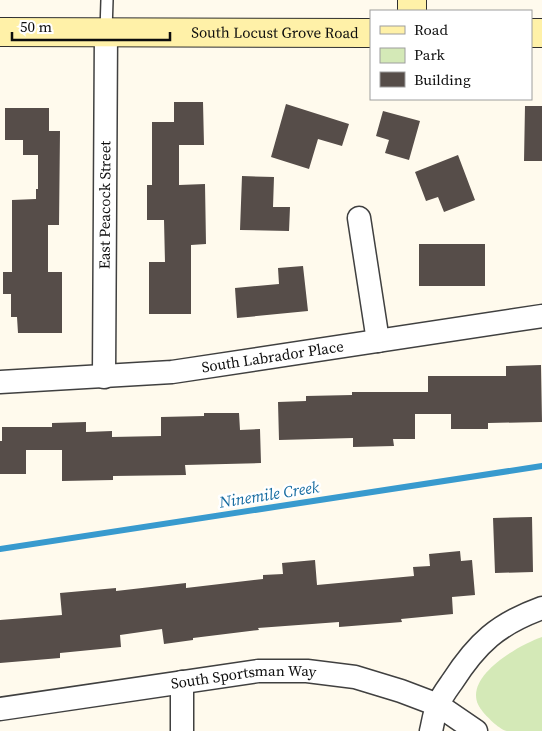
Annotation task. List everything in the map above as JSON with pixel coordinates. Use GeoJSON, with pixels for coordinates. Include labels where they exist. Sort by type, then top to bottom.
{"type":"FeatureCollection","features":[{"type":"Feature","properties":{"kind":"main road","name":"South Locust Grove Road"},"geometry":{"type":"LineString","coordinates":[[0,32],[370,32]]}},
{"type":"Feature","properties":{"kind":"street","name":"East Peacock Street"},"geometry":{"type":"LineString","coordinates":[[104,377],[106,31]]}},
{"type":"Feature","properties":{"kind":"street"},"geometry":{"type":"LineString","coordinates":[[359,218],[378,341]]}},
{"type":"Feature","properties":{"kind":"street","name":"South Labrador Place"},"geometry":{"type":"LineString","coordinates":[[0,382],[172,372],[542,316]]}},
{"type":"Feature","properties":{"kind":"street"},"geometry":{"type":"LineString","coordinates":[[431,731],[438,705],[465,662],[481,643],[506,624],[520,616],[542,608]]}},
{"type":"Feature","properties":{"kind":"street","name":"South Sportsman Way"},"geometry":{"type":"LineString","coordinates":[[0,709],[258,671],[307,671],[354,678],[401,691],[438,705],[476,731]]}},
{"type":"Feature","properties":{"kind":"street"},"geometry":{"type":"LineString","coordinates":[[182,682],[182,731]]}},
{"type":"Feature","properties":{"kind":"lane"},"geometry":{"type":"LineString","coordinates":[[106,31],[107,0]]}},
{"type":"Feature","properties":{"kind":"green space"},"geometry":{"type":"Polygon","coordinates":[[[542,637],[542,731],[504,730],[491,720],[479,706],[476,695],[478,686],[483,676],[501,659],[533,640],[542,637]]]}},
{"type":"Feature","properties":{"kind":"building"},"geometry":{"type":"Polygon","coordinates":[[[174,102],[203,102],[204,145],[179,145],[179,185],[205,184],[206,244],[191,245],[191,314],[149,314],[149,262],[165,262],[164,220],[147,220],[147,185],[152,185],[152,122],[174,122],[174,102]]]}},
{"type":"Feature","properties":{"kind":"building"},"geometry":{"type":"Polygon","coordinates":[[[286,104],[349,124],[342,146],[318,139],[309,169],[271,157],[286,104]]]}},
{"type":"Feature","properties":{"kind":"building"},"geometry":{"type":"Polygon","coordinates":[[[525,106],[542,106],[542,161],[524,161],[525,106]]]}},
{"type":"Feature","properties":{"kind":"building"},"geometry":{"type":"Polygon","coordinates":[[[5,108],[49,108],[49,131],[60,131],[59,225],[48,225],[48,272],[62,272],[62,333],[18,333],[17,317],[11,317],[11,294],[3,294],[3,272],[12,272],[12,200],[36,199],[36,189],[38,189],[38,155],[23,155],[23,140],[5,140],[5,108]]]}},
{"type":"Feature","properties":{"kind":"building"},"geometry":{"type":"Polygon","coordinates":[[[383,111],[420,121],[409,160],[385,153],[389,140],[376,136],[383,111]]]}},
{"type":"Feature","properties":{"kind":"building"},"geometry":{"type":"Polygon","coordinates":[[[458,155],[475,200],[444,212],[438,197],[426,201],[415,172],[458,155]]]}},
{"type":"Feature","properties":{"kind":"building"},"geometry":{"type":"Polygon","coordinates":[[[242,176],[274,177],[273,207],[290,207],[289,231],[240,230],[242,176]]]}},
{"type":"Feature","properties":{"kind":"building"},"geometry":{"type":"Polygon","coordinates":[[[419,244],[485,244],[485,286],[419,286],[419,244]]]}},
{"type":"Feature","properties":{"kind":"building"},"geometry":{"type":"Polygon","coordinates":[[[303,266],[308,311],[237,318],[235,288],[279,284],[278,268],[303,266]]]}},
{"type":"Feature","properties":{"kind":"building"},"geometry":{"type":"Polygon","coordinates":[[[541,365],[542,422],[488,423],[488,429],[451,429],[451,414],[415,414],[415,439],[393,439],[394,446],[353,447],[353,438],[279,440],[278,402],[306,401],[306,396],[352,395],[352,392],[428,392],[428,376],[506,376],[506,366],[541,365]]]}},
{"type":"Feature","properties":{"kind":"building"},"geometry":{"type":"Polygon","coordinates":[[[204,413],[239,413],[240,430],[260,429],[261,463],[185,465],[186,475],[113,476],[113,480],[62,481],[62,450],[26,450],[26,474],[0,474],[2,427],[52,427],[52,423],[86,422],[86,432],[112,431],[112,437],[161,436],[161,417],[204,416],[204,413]]]}},
{"type":"Feature","properties":{"kind":"building"},"geometry":{"type":"Polygon","coordinates":[[[532,517],[533,572],[495,573],[493,518],[532,517]]]}},
{"type":"Feature","properties":{"kind":"building"},"geometry":{"type":"Polygon","coordinates":[[[460,551],[461,561],[472,560],[475,595],[452,597],[453,614],[401,619],[402,622],[339,627],[339,622],[258,628],[259,630],[193,638],[193,640],[164,644],[162,629],[120,635],[121,647],[60,653],[60,658],[0,663],[0,620],[62,615],[60,593],[116,588],[116,591],[186,583],[186,588],[263,579],[263,575],[283,574],[282,563],[315,560],[317,585],[414,576],[413,567],[430,566],[429,554],[460,551]]]}},
{"type":"Feature","properties":{"kind":"waterway","name":"Ninemile Creek"},"geometry":{"type":"LineString","coordinates":[[0,549],[542,466]]}}]}
